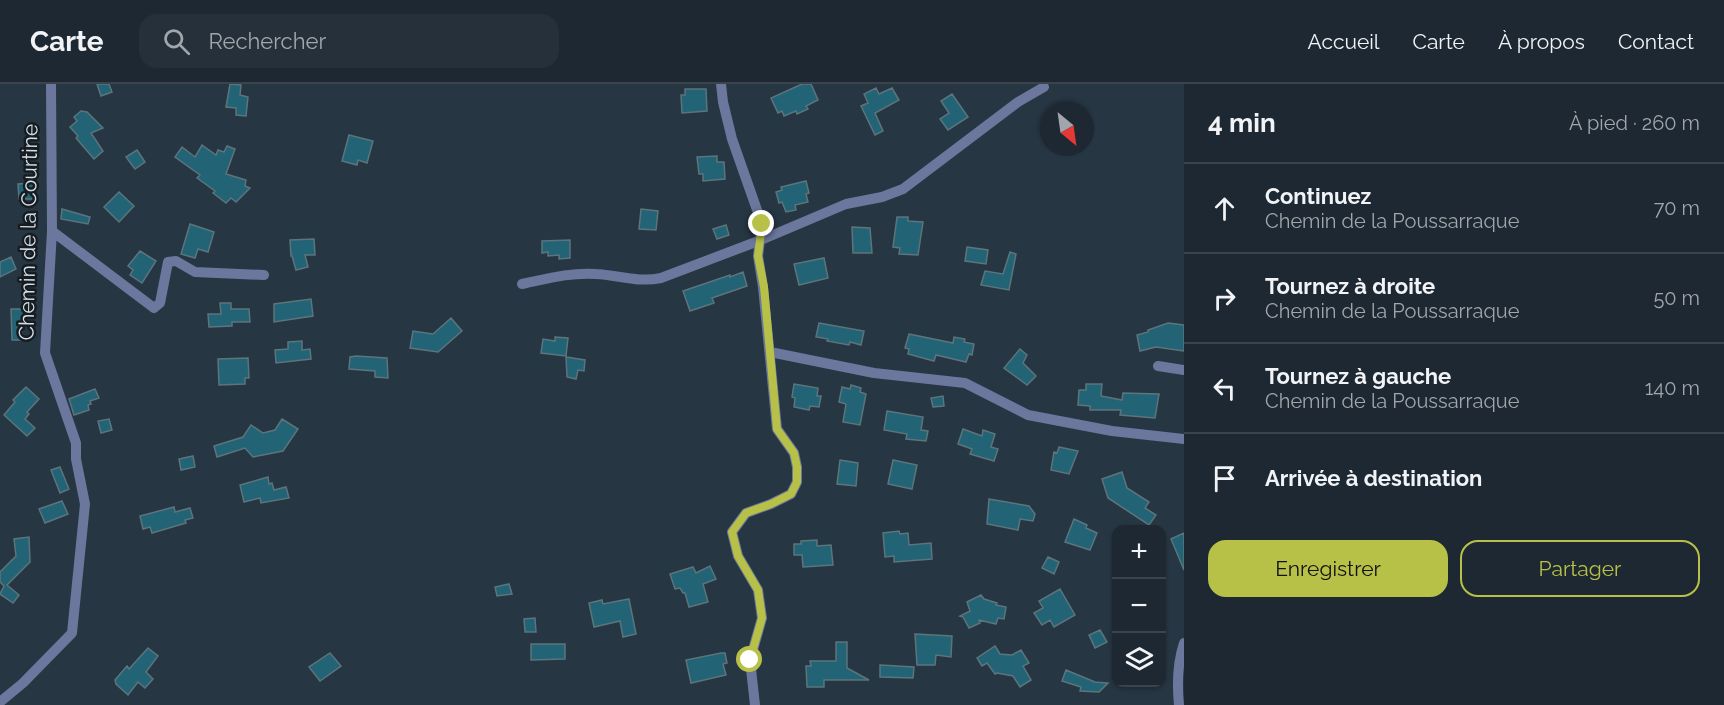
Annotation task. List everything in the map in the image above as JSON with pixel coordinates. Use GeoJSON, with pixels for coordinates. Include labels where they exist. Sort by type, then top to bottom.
{"type":"FeatureCollection","features":[{"type":"Feature","properties":{"kind":"street","name":"Chemin de la Courtine"},"geometry":{"type":"LineString","coordinates":[[0,702],[23,683],[72,633],[85,504],[76,459],[76,443],[45,353],[52,231],[51,84]]}},
{"type":"Feature","properties":{"kind":"street"},"geometry":{"type":"LineString","coordinates":[[721,84],[732,139],[762,224],[762,240],[758,256],[777,429],[794,453],[797,467],[797,482],[791,494],[746,513],[732,532],[738,556],[758,590],[762,618],[750,660],[755,705]]}},
{"type":"Feature","properties":{"kind":"street"},"geometry":{"type":"LineString","coordinates":[[522,284],[558,276],[594,273],[647,281],[661,278],[762,240],[846,204],[903,189],[1018,102],[1044,87]]}},
{"type":"Feature","properties":{"kind":"street"},"geometry":{"type":"LineString","coordinates":[[52,231],[154,309],[160,303],[168,262],[176,261],[195,272],[264,275]]}},
{"type":"Feature","properties":{"kind":"street"},"geometry":{"type":"LineString","coordinates":[[770,352],[874,373],[964,383],[1028,416],[1184,439]]}},
{"type":"Feature","properties":{"kind":"street"},"geometry":{"type":"LineString","coordinates":[[1158,366],[1184,370]]}},
{"type":"Feature","properties":{"kind":"street"},"geometry":{"type":"LineString","coordinates":[[1179,705],[1181,650],[1184,642]]}},
{"type":"Feature","properties":{"kind":"building"},"geometry":{"type":"Polygon","coordinates":[[[97,84],[109,84],[112,92],[101,96],[97,84]]]}},
{"type":"Feature","properties":{"kind":"building"},"geometry":{"type":"Polygon","coordinates":[[[230,84],[241,85],[240,95],[248,97],[246,116],[236,115],[236,108],[226,107],[230,84]]]}},
{"type":"Feature","properties":{"kind":"building"},"geometry":{"type":"Polygon","coordinates":[[[802,84],[811,84],[818,100],[806,106],[808,109],[797,114],[796,111],[784,116],[782,111],[778,113],[771,98],[802,84]]]}},
{"type":"Feature","properties":{"kind":"building"},"geometry":{"type":"Polygon","coordinates":[[[876,88],[879,94],[892,88],[899,100],[875,113],[883,131],[875,135],[861,106],[868,103],[864,94],[876,88]]]}},
{"type":"Feature","properties":{"kind":"building"},"geometry":{"type":"Polygon","coordinates":[[[685,89],[706,89],[707,111],[682,113],[681,95],[685,95],[685,89]]]}},
{"type":"Feature","properties":{"kind":"building"},"geometry":{"type":"Polygon","coordinates":[[[952,94],[968,117],[948,130],[940,119],[949,113],[941,101],[952,94]]]}},
{"type":"Feature","properties":{"kind":"building"},"geometry":{"type":"Polygon","coordinates":[[[81,111],[87,112],[103,128],[91,133],[103,151],[94,159],[70,127],[77,121],[74,117],[81,111]]]}},
{"type":"Feature","properties":{"kind":"building"},"geometry":{"type":"Polygon","coordinates":[[[349,135],[373,141],[367,163],[358,160],[357,165],[342,161],[349,135]]]}},
{"type":"Feature","properties":{"kind":"building"},"geometry":{"type":"Polygon","coordinates":[[[202,145],[216,155],[218,150],[224,152],[227,146],[235,149],[226,174],[246,180],[245,186],[250,188],[236,202],[231,198],[226,203],[213,193],[215,191],[197,178],[200,175],[175,157],[182,147],[195,157],[202,145]]]}},
{"type":"Feature","properties":{"kind":"building"},"geometry":{"type":"Polygon","coordinates":[[[137,150],[145,162],[135,169],[126,157],[137,150]]]}},
{"type":"Feature","properties":{"kind":"building"},"geometry":{"type":"Polygon","coordinates":[[[717,156],[717,162],[724,162],[725,179],[703,181],[703,174],[699,174],[697,157],[717,156]]]}},
{"type":"Feature","properties":{"kind":"building"},"geometry":{"type":"Polygon","coordinates":[[[806,181],[809,193],[806,194],[808,202],[795,205],[796,210],[786,212],[782,202],[779,203],[776,192],[782,190],[781,187],[806,181]]]}},
{"type":"Feature","properties":{"kind":"building"},"geometry":{"type":"Polygon","coordinates":[[[35,183],[35,199],[19,199],[18,184],[35,183]]]}},
{"type":"Feature","properties":{"kind":"building"},"geometry":{"type":"Polygon","coordinates":[[[119,192],[134,206],[119,222],[104,207],[119,192]]]}},
{"type":"Feature","properties":{"kind":"building"},"geometry":{"type":"Polygon","coordinates":[[[62,209],[90,217],[88,224],[61,219],[62,209]]]}},
{"type":"Feature","properties":{"kind":"building"},"geometry":{"type":"Polygon","coordinates":[[[641,209],[658,211],[656,230],[639,229],[641,209]]]}},
{"type":"Feature","properties":{"kind":"building"},"geometry":{"type":"Polygon","coordinates":[[[897,217],[908,217],[908,221],[923,222],[918,255],[899,254],[900,248],[893,247],[897,217]]]}},
{"type":"Feature","properties":{"kind":"building"},"geometry":{"type":"Polygon","coordinates":[[[190,224],[214,232],[208,252],[198,249],[195,258],[181,254],[190,224]]]}},
{"type":"Feature","properties":{"kind":"building"},"geometry":{"type":"Polygon","coordinates":[[[726,225],[729,235],[717,239],[713,229],[726,225]]]}},
{"type":"Feature","properties":{"kind":"building"},"geometry":{"type":"Polygon","coordinates":[[[852,227],[870,228],[872,253],[853,253],[852,227]]]}},
{"type":"Feature","properties":{"kind":"building"},"geometry":{"type":"Polygon","coordinates":[[[314,239],[315,255],[305,255],[308,267],[296,270],[291,256],[290,240],[314,239]]]}},
{"type":"Feature","properties":{"kind":"building"},"geometry":{"type":"Polygon","coordinates":[[[570,240],[570,258],[559,259],[559,255],[548,256],[548,252],[542,253],[542,241],[570,240]]]}},
{"type":"Feature","properties":{"kind":"building"},"geometry":{"type":"Polygon","coordinates":[[[967,247],[988,250],[986,264],[965,261],[967,247]]]}},
{"type":"Feature","properties":{"kind":"building"},"geometry":{"type":"Polygon","coordinates":[[[140,251],[156,261],[142,283],[130,275],[133,270],[128,266],[140,251]]]}},
{"type":"Feature","properties":{"kind":"building"},"geometry":{"type":"Polygon","coordinates":[[[1010,252],[1016,254],[1009,290],[981,285],[985,271],[1003,274],[1010,252]]]}},
{"type":"Feature","properties":{"kind":"building"},"geometry":{"type":"Polygon","coordinates":[[[11,257],[16,269],[0,277],[0,262],[11,257]]]}},
{"type":"Feature","properties":{"kind":"building"},"geometry":{"type":"Polygon","coordinates":[[[824,258],[828,278],[799,285],[794,264],[824,258]]]}},
{"type":"Feature","properties":{"kind":"building"},"geometry":{"type":"Polygon","coordinates":[[[743,272],[747,286],[712,298],[714,303],[690,311],[683,291],[743,272]]]}},
{"type":"Feature","properties":{"kind":"building"},"geometry":{"type":"Polygon","coordinates":[[[311,299],[313,316],[274,322],[274,304],[311,299]]]}},
{"type":"Feature","properties":{"kind":"building"},"geometry":{"type":"Polygon","coordinates":[[[220,303],[231,303],[231,309],[249,309],[250,322],[232,322],[232,326],[209,327],[208,314],[221,314],[220,303]]]}},
{"type":"Feature","properties":{"kind":"building"},"geometry":{"type":"Polygon","coordinates":[[[11,309],[26,309],[25,321],[22,322],[22,340],[12,340],[11,309]]]}},
{"type":"Feature","properties":{"kind":"building"},"geometry":{"type":"Polygon","coordinates":[[[451,318],[462,331],[438,352],[410,348],[413,331],[433,334],[451,318]]]}},
{"type":"Feature","properties":{"kind":"building"},"geometry":{"type":"Polygon","coordinates":[[[819,323],[864,331],[861,345],[850,342],[849,345],[816,337],[819,323]]]}},
{"type":"Feature","properties":{"kind":"building"},"geometry":{"type":"Polygon","coordinates":[[[1168,323],[1184,325],[1184,351],[1156,347],[1140,351],[1137,335],[1168,323]]]}},
{"type":"Feature","properties":{"kind":"building"},"geometry":{"type":"Polygon","coordinates":[[[909,334],[953,343],[954,337],[965,339],[964,342],[974,344],[972,355],[969,354],[966,362],[936,355],[934,361],[908,354],[909,349],[905,348],[909,334]]]}},
{"type":"Feature","properties":{"kind":"building"},"geometry":{"type":"Polygon","coordinates":[[[555,337],[568,338],[566,356],[541,353],[543,339],[555,341],[555,337]]]}},
{"type":"Feature","properties":{"kind":"building"},"geometry":{"type":"Polygon","coordinates":[[[302,341],[302,350],[310,349],[311,359],[276,363],[275,350],[288,349],[288,342],[302,341]]]}},
{"type":"Feature","properties":{"kind":"building"},"geometry":{"type":"Polygon","coordinates":[[[1020,349],[1027,355],[1023,363],[1036,376],[1027,385],[1004,368],[1020,349]]]}},
{"type":"Feature","properties":{"kind":"building"},"geometry":{"type":"Polygon","coordinates":[[[350,357],[387,358],[388,378],[375,377],[375,371],[349,369],[350,357]]]}},
{"type":"Feature","properties":{"kind":"building"},"geometry":{"type":"Polygon","coordinates":[[[566,357],[585,360],[584,371],[578,370],[576,379],[567,377],[566,357]]]}},
{"type":"Feature","properties":{"kind":"building"},"geometry":{"type":"Polygon","coordinates":[[[248,358],[249,378],[245,378],[245,384],[219,385],[218,359],[248,358]]]}},
{"type":"Feature","properties":{"kind":"building"},"geometry":{"type":"Polygon","coordinates":[[[794,384],[818,388],[817,396],[821,396],[819,407],[810,406],[809,410],[794,407],[795,398],[792,397],[794,384]]]}},
{"type":"Feature","properties":{"kind":"building"},"geometry":{"type":"Polygon","coordinates":[[[1086,384],[1102,384],[1101,396],[1122,400],[1123,393],[1159,394],[1155,418],[1120,415],[1121,410],[1090,410],[1090,406],[1078,405],[1079,390],[1086,390],[1086,384]]]}},
{"type":"Feature","properties":{"kind":"building"},"geometry":{"type":"Polygon","coordinates":[[[851,385],[861,388],[860,392],[866,394],[860,425],[843,422],[846,404],[839,402],[842,387],[850,389],[851,385]]]}},
{"type":"Feature","properties":{"kind":"building"},"geometry":{"type":"Polygon","coordinates":[[[26,387],[39,399],[27,412],[29,414],[25,419],[35,428],[27,436],[4,415],[15,402],[13,400],[26,387]]]}},
{"type":"Feature","properties":{"kind":"building"},"geometry":{"type":"Polygon","coordinates":[[[95,389],[99,398],[90,401],[89,410],[74,415],[69,399],[95,389]]]}},
{"type":"Feature","properties":{"kind":"building"},"geometry":{"type":"Polygon","coordinates":[[[943,396],[944,406],[933,407],[931,398],[943,396]]]}},
{"type":"Feature","properties":{"kind":"building"},"geometry":{"type":"Polygon","coordinates":[[[887,411],[923,417],[921,430],[928,431],[926,441],[906,439],[907,434],[884,430],[887,411]]]}},
{"type":"Feature","properties":{"kind":"building"},"geometry":{"type":"Polygon","coordinates":[[[109,419],[112,430],[101,433],[98,421],[109,419]]]}},
{"type":"Feature","properties":{"kind":"building"},"geometry":{"type":"Polygon","coordinates":[[[282,419],[298,429],[283,451],[253,457],[245,448],[217,457],[214,446],[243,437],[251,425],[263,433],[275,430],[282,419]]]}},
{"type":"Feature","properties":{"kind":"building"},"geometry":{"type":"Polygon","coordinates":[[[963,429],[982,436],[983,430],[995,434],[991,447],[998,449],[994,461],[970,454],[972,449],[958,444],[963,429]]]}},
{"type":"Feature","properties":{"kind":"building"},"geometry":{"type":"Polygon","coordinates":[[[1059,447],[1078,451],[1069,474],[1051,470],[1054,452],[1057,453],[1059,447]]]}},
{"type":"Feature","properties":{"kind":"building"},"geometry":{"type":"Polygon","coordinates":[[[193,456],[195,467],[181,470],[179,459],[193,456]]]}},
{"type":"Feature","properties":{"kind":"building"},"geometry":{"type":"Polygon","coordinates":[[[840,460],[858,463],[856,486],[837,484],[840,460]]]}},
{"type":"Feature","properties":{"kind":"building"},"geometry":{"type":"Polygon","coordinates":[[[893,460],[917,465],[912,489],[888,484],[893,460]]]}},
{"type":"Feature","properties":{"kind":"building"},"geometry":{"type":"Polygon","coordinates":[[[60,467],[69,489],[60,493],[51,470],[60,467]]]}},
{"type":"Feature","properties":{"kind":"building"},"geometry":{"type":"Polygon","coordinates":[[[1122,472],[1127,488],[1149,502],[1145,508],[1156,515],[1149,525],[1108,498],[1102,479],[1122,472]]]}},
{"type":"Feature","properties":{"kind":"building"},"geometry":{"type":"Polygon","coordinates":[[[268,477],[269,484],[272,483],[274,490],[286,487],[289,498],[261,503],[260,498],[244,502],[240,485],[268,477]]]}},
{"type":"Feature","properties":{"kind":"building"},"geometry":{"type":"Polygon","coordinates":[[[989,499],[1029,506],[1035,514],[1033,521],[1020,519],[1018,530],[987,524],[989,499]]]}},
{"type":"Feature","properties":{"kind":"building"},"geometry":{"type":"Polygon","coordinates":[[[62,501],[68,514],[45,523],[39,509],[62,501]]]}},
{"type":"Feature","properties":{"kind":"building"},"geometry":{"type":"Polygon","coordinates":[[[174,507],[175,512],[190,508],[193,518],[185,520],[186,523],[152,533],[150,527],[143,529],[140,516],[174,507]]]}},
{"type":"Feature","properties":{"kind":"building"},"geometry":{"type":"Polygon","coordinates":[[[1074,519],[1097,533],[1090,550],[1065,542],[1074,519]]]}},
{"type":"Feature","properties":{"kind":"building"},"geometry":{"type":"Polygon","coordinates":[[[899,531],[900,534],[908,533],[909,545],[931,543],[932,559],[894,562],[894,556],[885,557],[883,533],[899,531]]]}},
{"type":"Feature","properties":{"kind":"building"},"geometry":{"type":"Polygon","coordinates":[[[1184,533],[1184,570],[1171,539],[1184,533]]]}},
{"type":"Feature","properties":{"kind":"building"},"geometry":{"type":"Polygon","coordinates":[[[29,537],[30,562],[7,585],[19,595],[13,603],[0,594],[4,586],[0,582],[0,572],[16,556],[14,539],[29,537]]]}},
{"type":"Feature","properties":{"kind":"building"},"geometry":{"type":"Polygon","coordinates":[[[817,540],[817,546],[831,545],[833,565],[803,567],[802,555],[794,555],[794,544],[817,540]]]}},
{"type":"Feature","properties":{"kind":"building"},"geometry":{"type":"Polygon","coordinates":[[[1048,557],[1059,562],[1054,574],[1042,568],[1048,557]]]}},
{"type":"Feature","properties":{"kind":"building"},"geometry":{"type":"Polygon","coordinates":[[[710,566],[716,579],[703,584],[708,602],[689,607],[685,593],[680,588],[675,589],[670,574],[693,567],[696,573],[710,566]]]}},
{"type":"Feature","properties":{"kind":"building"},"geometry":{"type":"Polygon","coordinates":[[[509,584],[512,594],[497,596],[495,587],[509,584]]]}},
{"type":"Feature","properties":{"kind":"building"},"geometry":{"type":"Polygon","coordinates":[[[1060,589],[1075,615],[1054,627],[1050,620],[1042,625],[1034,613],[1043,608],[1039,601],[1060,589]]]}},
{"type":"Feature","properties":{"kind":"building"},"geometry":{"type":"Polygon","coordinates":[[[981,595],[984,599],[997,603],[996,605],[1006,607],[1004,619],[998,618],[996,624],[979,620],[980,623],[969,628],[960,616],[970,611],[967,602],[981,595]]]}},
{"type":"Feature","properties":{"kind":"building"},"geometry":{"type":"Polygon","coordinates":[[[629,599],[636,634],[623,637],[620,621],[594,627],[589,603],[602,600],[603,604],[629,599]]]}},
{"type":"Feature","properties":{"kind":"building"},"geometry":{"type":"Polygon","coordinates":[[[535,618],[536,632],[525,632],[524,619],[535,618]]]}},
{"type":"Feature","properties":{"kind":"building"},"geometry":{"type":"Polygon","coordinates":[[[1100,630],[1107,642],[1095,648],[1089,635],[1100,630]]]}},
{"type":"Feature","properties":{"kind":"building"},"geometry":{"type":"Polygon","coordinates":[[[915,634],[952,636],[951,657],[936,655],[935,665],[917,665],[915,634]]]}},
{"type":"Feature","properties":{"kind":"building"},"geometry":{"type":"Polygon","coordinates":[[[836,642],[847,642],[847,668],[869,680],[824,680],[824,687],[807,687],[806,666],[811,666],[810,661],[836,661],[836,642]]]}},
{"type":"Feature","properties":{"kind":"building"},"geometry":{"type":"Polygon","coordinates":[[[531,644],[565,644],[565,659],[531,660],[531,644]]]}},
{"type":"Feature","properties":{"kind":"building"},"geometry":{"type":"Polygon","coordinates":[[[995,646],[1000,654],[1012,655],[1021,650],[1029,663],[1023,666],[1031,680],[1020,687],[1013,676],[995,674],[987,663],[982,666],[977,658],[995,646]]]}},
{"type":"Feature","properties":{"kind":"building"},"geometry":{"type":"Polygon","coordinates":[[[148,648],[158,656],[146,672],[153,679],[145,688],[138,682],[128,695],[116,684],[115,680],[127,666],[129,669],[148,648]]]}},
{"type":"Feature","properties":{"kind":"building"},"geometry":{"type":"Polygon","coordinates":[[[330,653],[341,666],[320,681],[309,667],[330,653]]]}},
{"type":"Feature","properties":{"kind":"building"},"geometry":{"type":"Polygon","coordinates":[[[725,653],[727,663],[723,664],[726,675],[691,683],[686,660],[725,653]]]}},
{"type":"Feature","properties":{"kind":"building"},"geometry":{"type":"Polygon","coordinates":[[[880,665],[914,667],[913,678],[880,677],[880,665]]]}},
{"type":"Feature","properties":{"kind":"building"},"geometry":{"type":"Polygon","coordinates":[[[1066,670],[1095,682],[1108,683],[1099,692],[1080,691],[1081,687],[1062,681],[1066,670]]]}},
{"type":"Feature","properties":{"kind":"route"},"geometry":{"type":"LineString","coordinates":[[750,660],[762,618],[758,590],[738,556],[732,532],[746,513],[791,494],[797,482],[794,453],[777,429],[764,287],[758,256],[762,240],[762,224]]}}]}
